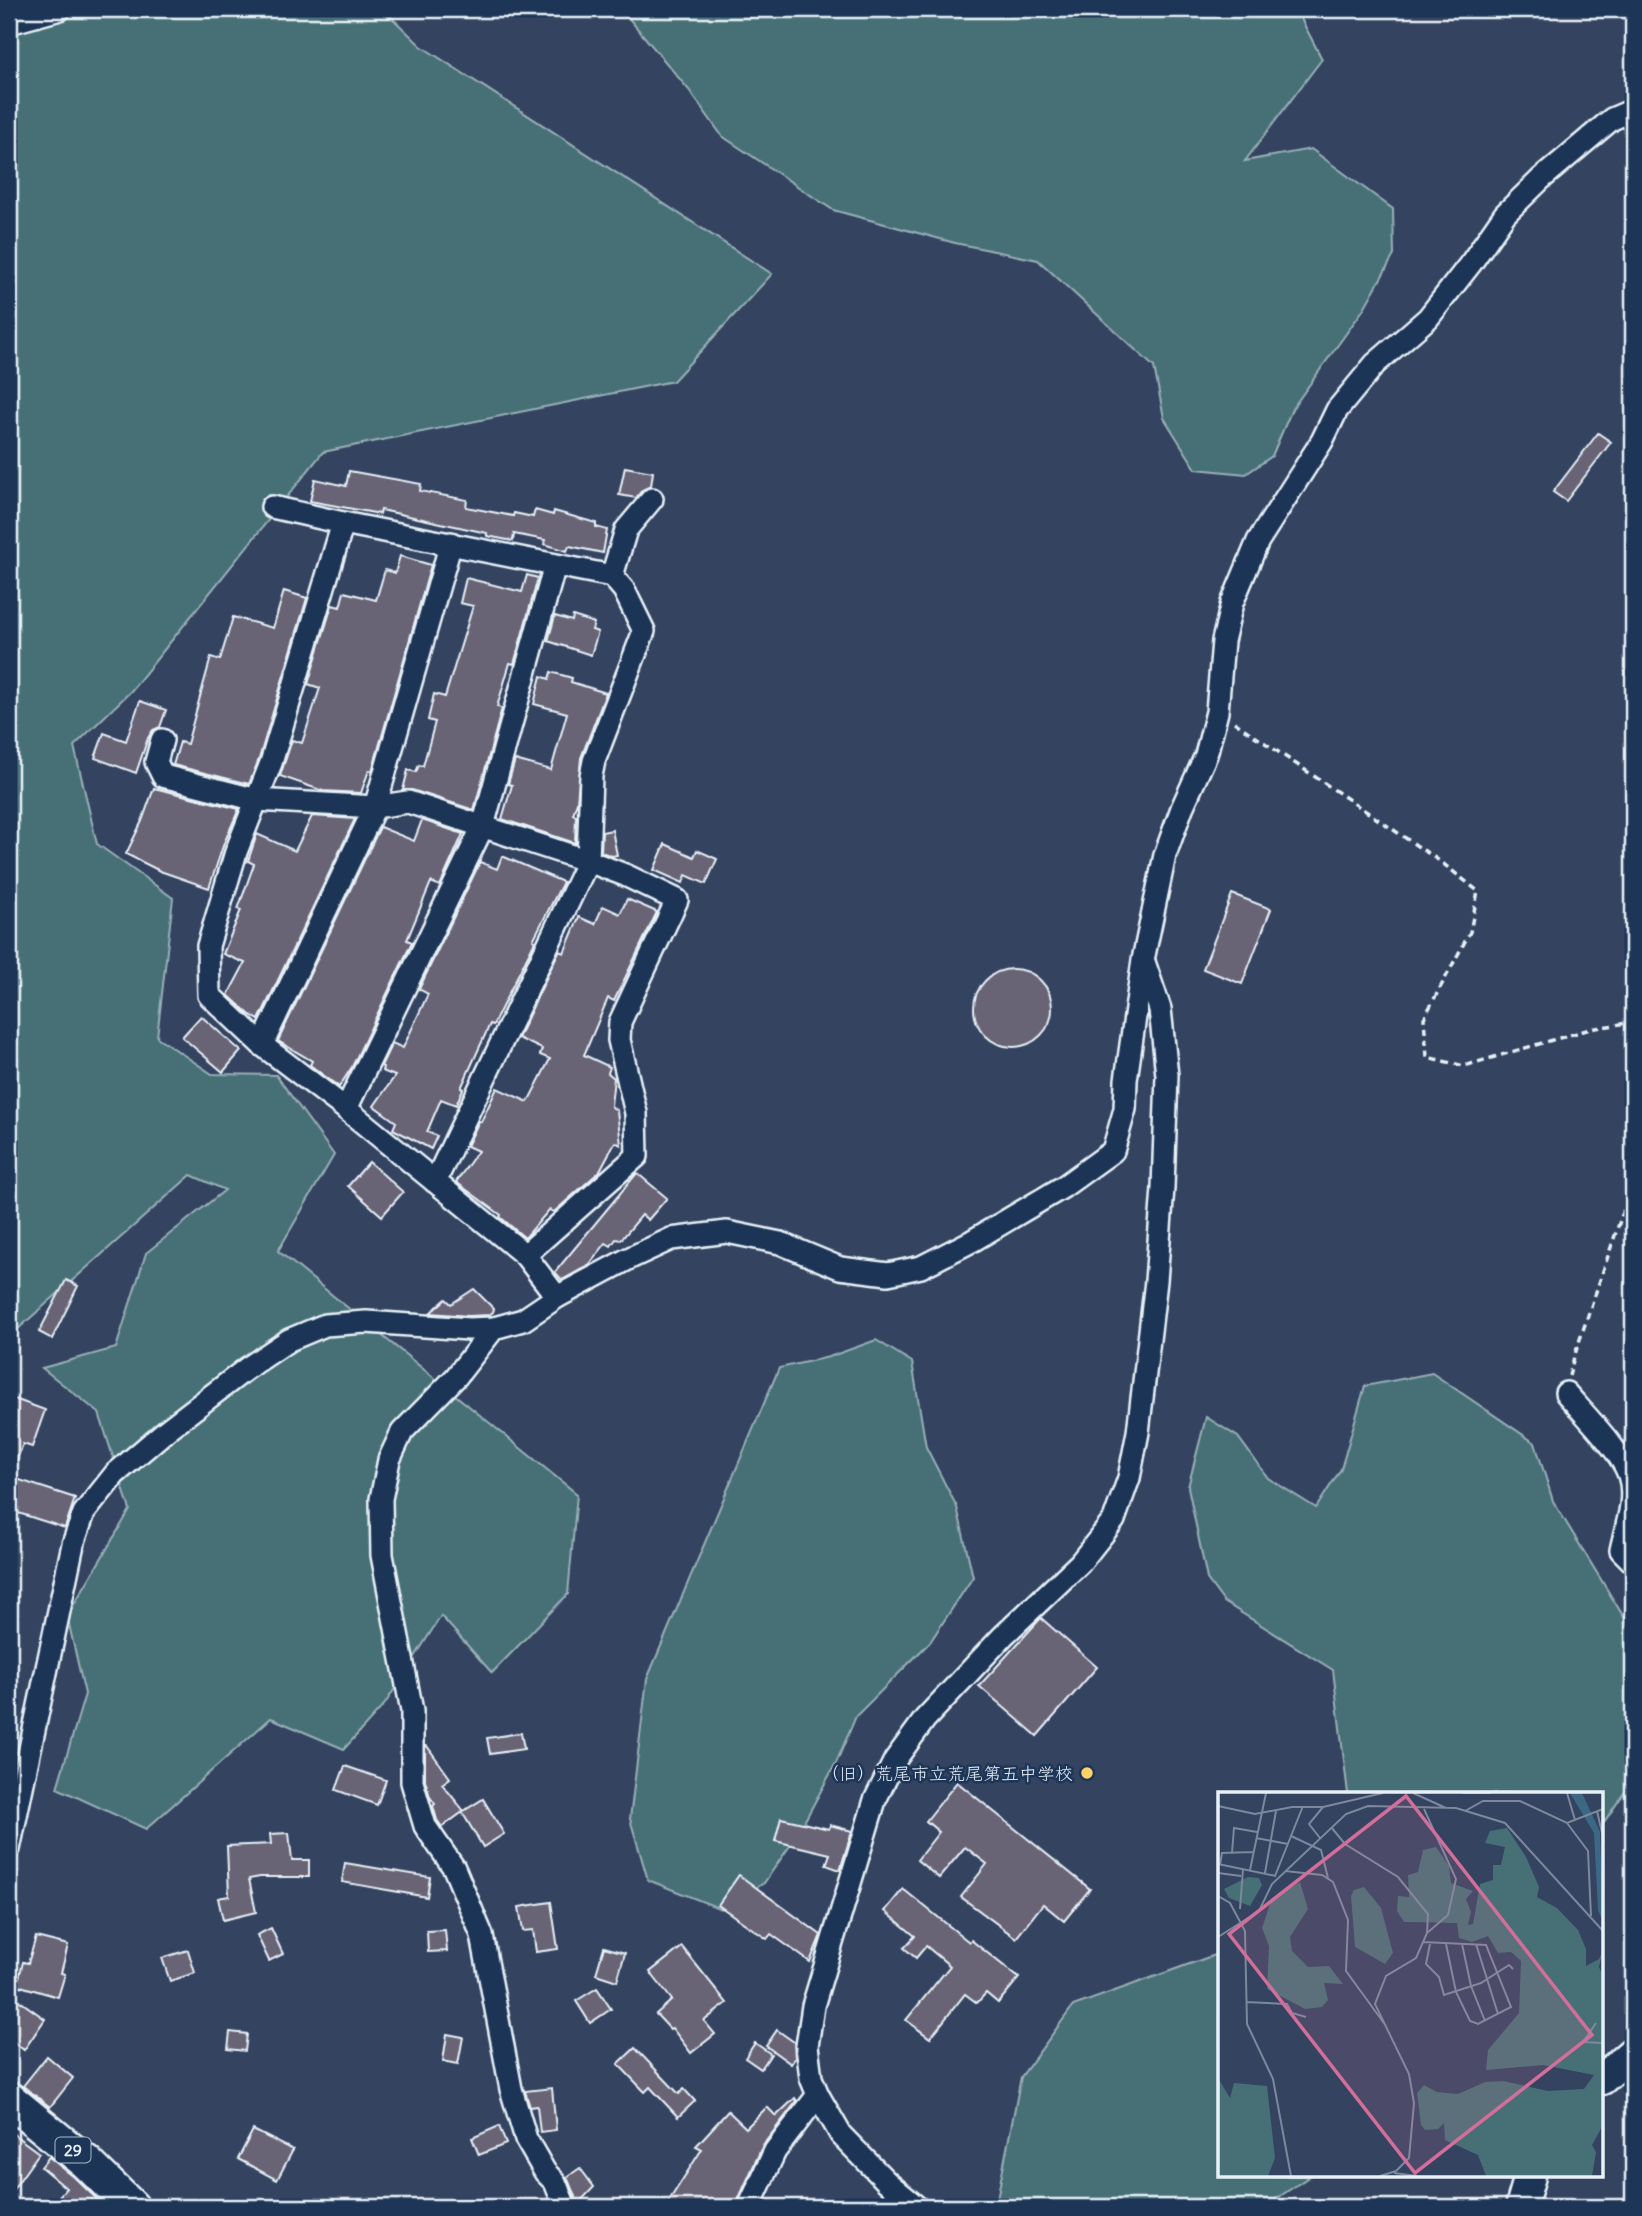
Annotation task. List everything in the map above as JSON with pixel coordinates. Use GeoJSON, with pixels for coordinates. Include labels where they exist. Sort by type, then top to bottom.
{"type":"FeatureCollection","features":[{"type":"Feature","properties":{"kind":"main road","name":"29"},"geometry":{"type":"LineString","coordinates":[[9,2099],[87,2163],[132,2207]]}},
{"type":"Feature","properties":{"kind":"street"},"geometry":{"type":"LineString","coordinates":[[9,23],[60,9]]}},
{"type":"Feature","properties":{"kind":"street"},"geometry":{"type":"LineString","coordinates":[[9,1849],[73,1544],[84,1513],[115,1474],[168,1429],[246,1369],[289,1340],[325,1325],[366,1322],[469,1329],[494,1328],[523,1320],[557,1297],[671,1239],[727,1232],[780,1243],[840,1268],[888,1274],[921,1267],[972,1241],[1063,1187],[1113,1151],[1125,1109],[1126,1080],[1143,960],[1165,855],[1182,807],[1206,755],[1217,712],[1223,641],[1232,603],[1258,541],[1322,441],[1336,410],[1375,364],[1428,318],[1505,214],[1612,118],[1633,110]]}},
{"type":"Feature","properties":{"kind":"street"},"geometry":{"type":"LineString","coordinates":[[612,576],[626,530],[652,499]]}},
{"type":"Feature","properties":{"kind":"street"},"geometry":{"type":"LineString","coordinates":[[272,506],[343,523],[612,576],[624,590],[644,631],[594,761],[588,861],[435,1182]]}},
{"type":"Feature","properties":{"kind":"street"},"geometry":{"type":"LineString","coordinates":[[343,523],[285,717],[236,852],[208,946],[209,995],[262,1045],[346,1109],[525,1255],[557,1297]]}},
{"type":"Feature","properties":{"kind":"street"},"geometry":{"type":"LineString","coordinates":[[262,1045],[376,807],[451,544]]}},
{"type":"Feature","properties":{"kind":"street"},"geometry":{"type":"LineString","coordinates":[[346,1109],[483,826],[555,565]]}},
{"type":"Feature","properties":{"kind":"street"},"geometry":{"type":"LineString","coordinates":[[162,740],[156,762],[163,776],[257,800],[376,807],[408,802],[588,861],[677,900],[620,1022],[619,1040],[636,1113],[637,1156],[525,1255]]}},
{"type":"Feature","properties":{"kind":"street"},"geometry":{"type":"LineString","coordinates":[[917,2207],[887,2182],[841,2135],[818,2095],[811,2078],[807,2046],[813,2006],[875,1800],[895,1760],[925,1719],[1003,1636],[1080,1563],[1114,1520],[1129,1478],[1138,1432],[1156,1281],[1167,1075],[1160,1009],[1143,960]]}},
{"type":"Feature","properties":{"kind":"street"},"geometry":{"type":"LineString","coordinates":[[494,1328],[456,1377],[402,1432],[389,1460],[381,1499],[382,1555],[412,1710],[412,1782],[425,1826],[454,1868],[482,1935],[511,2089],[526,2139],[545,2172],[555,2182],[565,2207]]}},
{"type":"Feature","properties":{"kind":"street"},"geometry":{"type":"LineString","coordinates":[[1566,1393],[1619,1457],[1630,1476],[1631,1500],[1621,1550],[1633,1562]]}},
{"type":"Feature","properties":{"kind":"street"},"geometry":{"type":"LineString","coordinates":[[1604,2077],[1633,2052]]}},
{"type":"Feature","properties":{"kind":"street"},"geometry":{"type":"LineString","coordinates":[[749,2207],[775,2151],[818,2095]]}},
{"type":"Feature","properties":{"kind":"street"},"geometry":{"type":"LineString","coordinates":[[1521,2207],[1529,2178]]}},
{"type":"Feature","properties":{"kind":"path"},"geometry":{"type":"LineString","coordinates":[[1217,712],[1441,862],[1478,891],[1470,933],[1424,1018],[1427,1057],[1464,1066],[1590,1029],[1633,1022]]}},
{"type":"Feature","properties":{"kind":"path"},"geometry":{"type":"LineString","coordinates":[[1566,1393],[1574,1357],[1633,1182]]}},
{"type":"Feature","properties":{"kind":"green space"},"geometry":{"type":"Polygon","coordinates":[[[9,9],[383,9],[421,46],[772,274],[673,381],[323,452],[131,691],[74,746],[97,844],[173,898],[157,1037],[212,1074],[276,1075],[334,1155],[278,1251],[577,1494],[568,1594],[492,1673],[441,1616],[385,1704],[344,1749],[271,1718],[146,1829],[57,1788],[85,1694],[67,1616],[130,1510],[99,1413],[42,1368],[116,1348],[146,1253],[225,1190],[191,1175],[9,1337],[9,9]]]}},
{"type":"Feature","properties":{"kind":"green space"},"geometry":{"type":"Polygon","coordinates":[[[621,9],[1296,9],[1322,59],[1245,161],[1311,149],[1393,209],[1394,255],[1363,310],[1292,409],[1272,456],[1246,474],[1196,469],[1164,418],[1154,367],[1038,260],[955,243],[833,210],[722,136],[689,90],[621,9]]]}},
{"type":"Feature","properties":{"kind":"green space"},"geometry":{"type":"Polygon","coordinates":[[[876,1340],[912,1362],[926,1447],[957,1507],[973,1577],[930,1642],[856,1716],[837,1761],[796,1837],[764,1883],[721,1909],[648,1880],[630,1819],[647,1679],[779,1368],[829,1357],[876,1340]]]}},
{"type":"Feature","properties":{"kind":"green space"},"geometry":{"type":"Polygon","coordinates":[[[1432,1373],[1535,1443],[1553,1501],[1633,1632],[1633,1780],[1604,1822],[1604,1792],[1348,1792],[1333,1670],[1224,1602],[1207,1579],[1188,1487],[1206,1417],[1238,1437],[1268,1478],[1316,1508],[1341,1469],[1365,1386],[1432,1373]]]}},
{"type":"Feature","properties":{"kind":"green space"},"geometry":{"type":"Polygon","coordinates":[[[1218,1954],[1218,2178],[1307,2178],[1264,2207],[1023,2207],[997,2199],[1021,2077],[1073,2006],[1218,1954]]]}},
{"type":"Feature","properties":{"kind":"building"},"geometry":{"type":"Polygon","coordinates":[[[1598,433],[1611,442],[1566,501],[1553,492],[1598,433]]]}},
{"type":"Feature","properties":{"kind":"building"},"geometry":{"type":"Polygon","coordinates":[[[625,467],[653,472],[651,486],[642,490],[636,498],[619,495],[625,467]]]}},
{"type":"Feature","properties":{"kind":"building"},"geometry":{"type":"Polygon","coordinates":[[[349,471],[421,484],[420,491],[467,500],[466,507],[533,517],[535,510],[553,515],[554,511],[596,523],[596,527],[607,530],[603,553],[569,546],[567,551],[544,544],[545,540],[514,534],[513,541],[381,510],[380,514],[310,501],[315,479],[346,486],[349,471]]]}},
{"type":"Feature","properties":{"kind":"building"},"geometry":{"type":"Polygon","coordinates":[[[400,556],[431,565],[372,771],[369,770],[361,793],[323,791],[280,776],[292,740],[302,743],[320,688],[308,684],[332,605],[340,607],[344,592],[376,600],[385,570],[395,573],[400,556]]]}},
{"type":"Feature","properties":{"kind":"building"},"geometry":{"type":"Polygon","coordinates":[[[527,575],[538,578],[514,664],[510,663],[497,707],[502,708],[474,810],[412,790],[403,790],[408,770],[416,772],[419,765],[423,766],[435,722],[428,720],[434,694],[445,697],[473,606],[460,603],[466,578],[522,592],[527,575]]]}},
{"type":"Feature","properties":{"kind":"building"},"geometry":{"type":"Polygon","coordinates":[[[284,591],[307,598],[259,759],[249,784],[173,765],[180,742],[187,744],[211,657],[220,660],[233,617],[273,628],[284,591]]]}},
{"type":"Feature","properties":{"kind":"building"},"geometry":{"type":"Polygon","coordinates":[[[555,616],[572,621],[573,616],[594,623],[592,630],[598,632],[591,655],[548,641],[555,616]]]}},
{"type":"Feature","properties":{"kind":"building"},"geometry":{"type":"Polygon","coordinates":[[[551,672],[572,678],[571,682],[606,693],[581,758],[577,802],[573,814],[576,816],[575,843],[502,819],[512,785],[508,784],[515,760],[551,770],[567,713],[534,704],[541,676],[549,679],[551,672]]]}},
{"type":"Feature","properties":{"kind":"building"},"geometry":{"type":"Polygon","coordinates":[[[140,701],[166,710],[160,727],[153,730],[148,738],[136,773],[95,758],[104,733],[126,741],[140,701]]]}},
{"type":"Feature","properties":{"kind":"building"},"geometry":{"type":"Polygon","coordinates":[[[154,788],[239,809],[209,888],[160,871],[126,854],[154,788]]]}},
{"type":"Feature","properties":{"kind":"building"},"geometry":{"type":"Polygon","coordinates":[[[312,816],[355,819],[259,1020],[228,995],[245,963],[223,954],[241,910],[238,909],[254,864],[248,861],[257,834],[295,851],[312,816]]]}},
{"type":"Feature","properties":{"kind":"building"},"geometry":{"type":"Polygon","coordinates":[[[422,820],[463,834],[440,886],[431,882],[407,940],[412,942],[352,1067],[339,1087],[310,1065],[312,1061],[278,1041],[380,827],[414,841],[422,820]]]}},
{"type":"Feature","properties":{"kind":"building"},"geometry":{"type":"Polygon","coordinates":[[[612,830],[617,855],[612,856],[601,852],[602,832],[612,830]]]}},
{"type":"Feature","properties":{"kind":"building"},"geometry":{"type":"Polygon","coordinates":[[[665,844],[694,857],[697,850],[717,859],[706,884],[686,875],[683,883],[654,870],[665,844]]]}},
{"type":"Feature","properties":{"kind":"building"},"geometry":{"type":"Polygon","coordinates":[[[502,856],[563,882],[493,1025],[490,1024],[456,1105],[441,1099],[427,1132],[437,1136],[431,1149],[393,1129],[396,1122],[374,1106],[395,1076],[382,1071],[381,1066],[392,1043],[403,1048],[428,994],[419,989],[480,862],[497,869],[502,856]]]}},
{"type":"Feature","properties":{"kind":"building"},"geometry":{"type":"Polygon","coordinates":[[[1232,894],[1271,909],[1242,984],[1203,969],[1232,894]]]}},
{"type":"Feature","properties":{"kind":"building"},"geometry":{"type":"Polygon","coordinates":[[[627,899],[657,912],[614,1001],[608,998],[584,1055],[610,1067],[608,1073],[614,1078],[611,1106],[617,1111],[621,1145],[615,1142],[599,1172],[554,1212],[549,1210],[525,1238],[500,1217],[501,1215],[456,1182],[478,1151],[467,1146],[497,1088],[528,1102],[550,1059],[540,1055],[542,1049],[518,1038],[559,951],[564,953],[579,917],[595,924],[603,906],[620,914],[627,899]]]}},
{"type":"Feature","properties":{"kind":"building"},"geometry":{"type":"Polygon","coordinates":[[[1013,969],[1028,972],[1041,980],[1049,993],[1052,1008],[1049,1023],[1041,1036],[1028,1044],[1013,1047],[998,1044],[985,1036],[977,1023],[974,1008],[977,993],[985,980],[998,972],[1013,969]]]}},
{"type":"Feature","properties":{"kind":"building"},"geometry":{"type":"Polygon","coordinates":[[[201,1016],[241,1051],[223,1072],[182,1037],[201,1016]]]}},
{"type":"Feature","properties":{"kind":"building"},"geometry":{"type":"Polygon","coordinates":[[[369,1162],[403,1192],[382,1216],[348,1186],[369,1162]]]}},
{"type":"Feature","properties":{"kind":"building"},"geometry":{"type":"Polygon","coordinates":[[[637,1173],[667,1198],[648,1220],[642,1215],[621,1240],[616,1239],[611,1246],[606,1243],[589,1265],[562,1280],[555,1272],[637,1173]]]}},
{"type":"Feature","properties":{"kind":"building"},"geometry":{"type":"Polygon","coordinates":[[[66,1280],[78,1286],[52,1339],[39,1332],[66,1280]]]}},
{"type":"Feature","properties":{"kind":"building"},"geometry":{"type":"Polygon","coordinates":[[[474,1289],[494,1309],[489,1315],[430,1313],[446,1299],[451,1304],[474,1289]]]}},
{"type":"Feature","properties":{"kind":"building"},"geometry":{"type":"Polygon","coordinates":[[[9,1397],[45,1410],[32,1447],[23,1444],[10,1477],[75,1498],[65,1528],[9,1510],[9,1397]]]}},
{"type":"Feature","properties":{"kind":"building"},"geometry":{"type":"Polygon","coordinates":[[[1041,1618],[1097,1667],[1037,1736],[979,1686],[1041,1618]]]}},
{"type":"Feature","properties":{"kind":"building"},"geometry":{"type":"Polygon","coordinates":[[[521,1733],[524,1749],[490,1754],[487,1738],[521,1733]]]}},
{"type":"Feature","properties":{"kind":"building"},"geometry":{"type":"Polygon","coordinates":[[[427,1746],[450,1778],[442,1784],[464,1811],[442,1827],[437,1820],[433,1806],[435,1804],[425,1780],[427,1746]]]}},
{"type":"Feature","properties":{"kind":"building"},"geometry":{"type":"Polygon","coordinates":[[[345,1766],[386,1780],[377,1805],[336,1790],[345,1766]]]}},
{"type":"Feature","properties":{"kind":"building"},"geometry":{"type":"Polygon","coordinates":[[[957,1782],[1090,1889],[1064,1921],[1043,1904],[1016,1938],[961,1897],[987,1864],[965,1847],[939,1878],[917,1860],[939,1832],[926,1821],[957,1782]]]}},
{"type":"Feature","properties":{"kind":"building"},"geometry":{"type":"Polygon","coordinates":[[[483,1799],[504,1834],[483,1847],[462,1812],[483,1799]]]}},
{"type":"Feature","properties":{"kind":"building"},"geometry":{"type":"Polygon","coordinates":[[[781,1818],[829,1829],[830,1825],[852,1831],[840,1870],[826,1865],[830,1854],[775,1841],[781,1818]]]}},
{"type":"Feature","properties":{"kind":"building"},"geometry":{"type":"Polygon","coordinates":[[[289,1833],[292,1860],[309,1860],[309,1877],[249,1879],[256,1912],[223,1920],[218,1898],[229,1896],[227,1846],[271,1844],[270,1834],[289,1833]]]}},
{"type":"Feature","properties":{"kind":"building"},"geometry":{"type":"Polygon","coordinates":[[[345,1863],[430,1877],[427,1897],[342,1882],[345,1863]]]}},
{"type":"Feature","properties":{"kind":"building"},"geometry":{"type":"Polygon","coordinates":[[[739,1875],[821,1935],[810,1962],[771,1934],[767,1939],[718,1905],[739,1875]]]}},
{"type":"Feature","properties":{"kind":"building"},"geometry":{"type":"Polygon","coordinates":[[[903,1889],[1019,1978],[998,2003],[986,1993],[977,2003],[965,1994],[930,2038],[906,2020],[950,1966],[926,1946],[916,1958],[904,1948],[915,1936],[885,1911],[903,1889]]]}},
{"type":"Feature","properties":{"kind":"building"},"geometry":{"type":"Polygon","coordinates":[[[551,1902],[558,1949],[536,1952],[533,1930],[523,1931],[519,1907],[551,1902]]]}},
{"type":"Feature","properties":{"kind":"building"},"geometry":{"type":"Polygon","coordinates":[[[271,1928],[283,1954],[269,1961],[257,1935],[271,1928]]]}},
{"type":"Feature","properties":{"kind":"building"},"geometry":{"type":"Polygon","coordinates":[[[445,1930],[447,1951],[428,1952],[427,1931],[445,1930]]]}},
{"type":"Feature","properties":{"kind":"building"},"geometry":{"type":"Polygon","coordinates":[[[36,1937],[68,1945],[61,1973],[65,1974],[58,1997],[17,1985],[23,1962],[28,1963],[36,1937]]]}},
{"type":"Feature","properties":{"kind":"building"},"geometry":{"type":"Polygon","coordinates":[[[604,1947],[625,1953],[617,1981],[596,1974],[604,1947]]]}},
{"type":"Feature","properties":{"kind":"building"},"geometry":{"type":"Polygon","coordinates":[[[682,1947],[727,2003],[704,2021],[715,2034],[691,2053],[672,2028],[656,2014],[672,2000],[650,1972],[682,1947]]]}},
{"type":"Feature","properties":{"kind":"building"},"geometry":{"type":"Polygon","coordinates":[[[188,1950],[195,1973],[170,1981],[162,1958],[188,1950]]]}},
{"type":"Feature","properties":{"kind":"building"},"geometry":{"type":"Polygon","coordinates":[[[597,1988],[611,2009],[590,2023],[576,2001],[597,1988]]]}},
{"type":"Feature","properties":{"kind":"building"},"geometry":{"type":"Polygon","coordinates":[[[17,1999],[45,2019],[24,2050],[9,2039],[9,2011],[17,1999]]]}},
{"type":"Feature","properties":{"kind":"building"},"geometry":{"type":"Polygon","coordinates":[[[777,2030],[794,2042],[795,2058],[791,2064],[766,2046],[777,2030]]]}},
{"type":"Feature","properties":{"kind":"building"},"geometry":{"type":"Polygon","coordinates":[[[230,2032],[247,2034],[245,2051],[228,2049],[230,2032]]]}},
{"type":"Feature","properties":{"kind":"building"},"geometry":{"type":"Polygon","coordinates":[[[447,2034],[463,2037],[458,2064],[443,2061],[447,2034]]]}},
{"type":"Feature","properties":{"kind":"building"},"geometry":{"type":"Polygon","coordinates":[[[755,2043],[771,2054],[761,2069],[745,2058],[755,2043]]]}},
{"type":"Feature","properties":{"kind":"building"},"geometry":{"type":"Polygon","coordinates":[[[635,2048],[679,2094],[684,2089],[695,2101],[678,2117],[650,2087],[645,2092],[618,2064],[635,2048]]]}},
{"type":"Feature","properties":{"kind":"building"},"geometry":{"type":"Polygon","coordinates":[[[47,2056],[73,2078],[50,2107],[23,2086],[47,2056]]]}},
{"type":"Feature","properties":{"kind":"building"},"geometry":{"type":"Polygon","coordinates":[[[552,2088],[556,2130],[540,2132],[537,2106],[530,2107],[525,2091],[552,2088]]]}},
{"type":"Feature","properties":{"kind":"building"},"geometry":{"type":"Polygon","coordinates":[[[795,2098],[797,2101],[763,2145],[735,2207],[665,2207],[702,2149],[696,2146],[728,2111],[746,2128],[767,2107],[776,2116],[795,2098]]]}},
{"type":"Feature","properties":{"kind":"building"},"geometry":{"type":"Polygon","coordinates":[[[499,2126],[506,2144],[479,2155],[472,2138],[499,2126]]]}},
{"type":"Feature","properties":{"kind":"building"},"geometry":{"type":"Polygon","coordinates":[[[253,2130],[293,2150],[277,2180],[238,2159],[253,2130]]]}},
{"type":"Feature","properties":{"kind":"building"},"geometry":{"type":"Polygon","coordinates":[[[9,2131],[39,2153],[9,2195],[9,2131]]]}},
{"type":"Feature","properties":{"kind":"building"},"geometry":{"type":"Polygon","coordinates":[[[49,2157],[105,2207],[65,2207],[56,2200],[66,2188],[41,2167],[49,2157]]]}},
{"type":"Feature","properties":{"kind":"building"},"geometry":{"type":"Polygon","coordinates":[[[580,2168],[594,2187],[578,2204],[567,2177],[580,2168]]]}},
{"type":"Feature","properties":{"kind":"place","name":"（旧）荒尾市立荒尾第五中学校"},"geometry":{"type":"Point","coordinates":[1087,1773]}}]}
